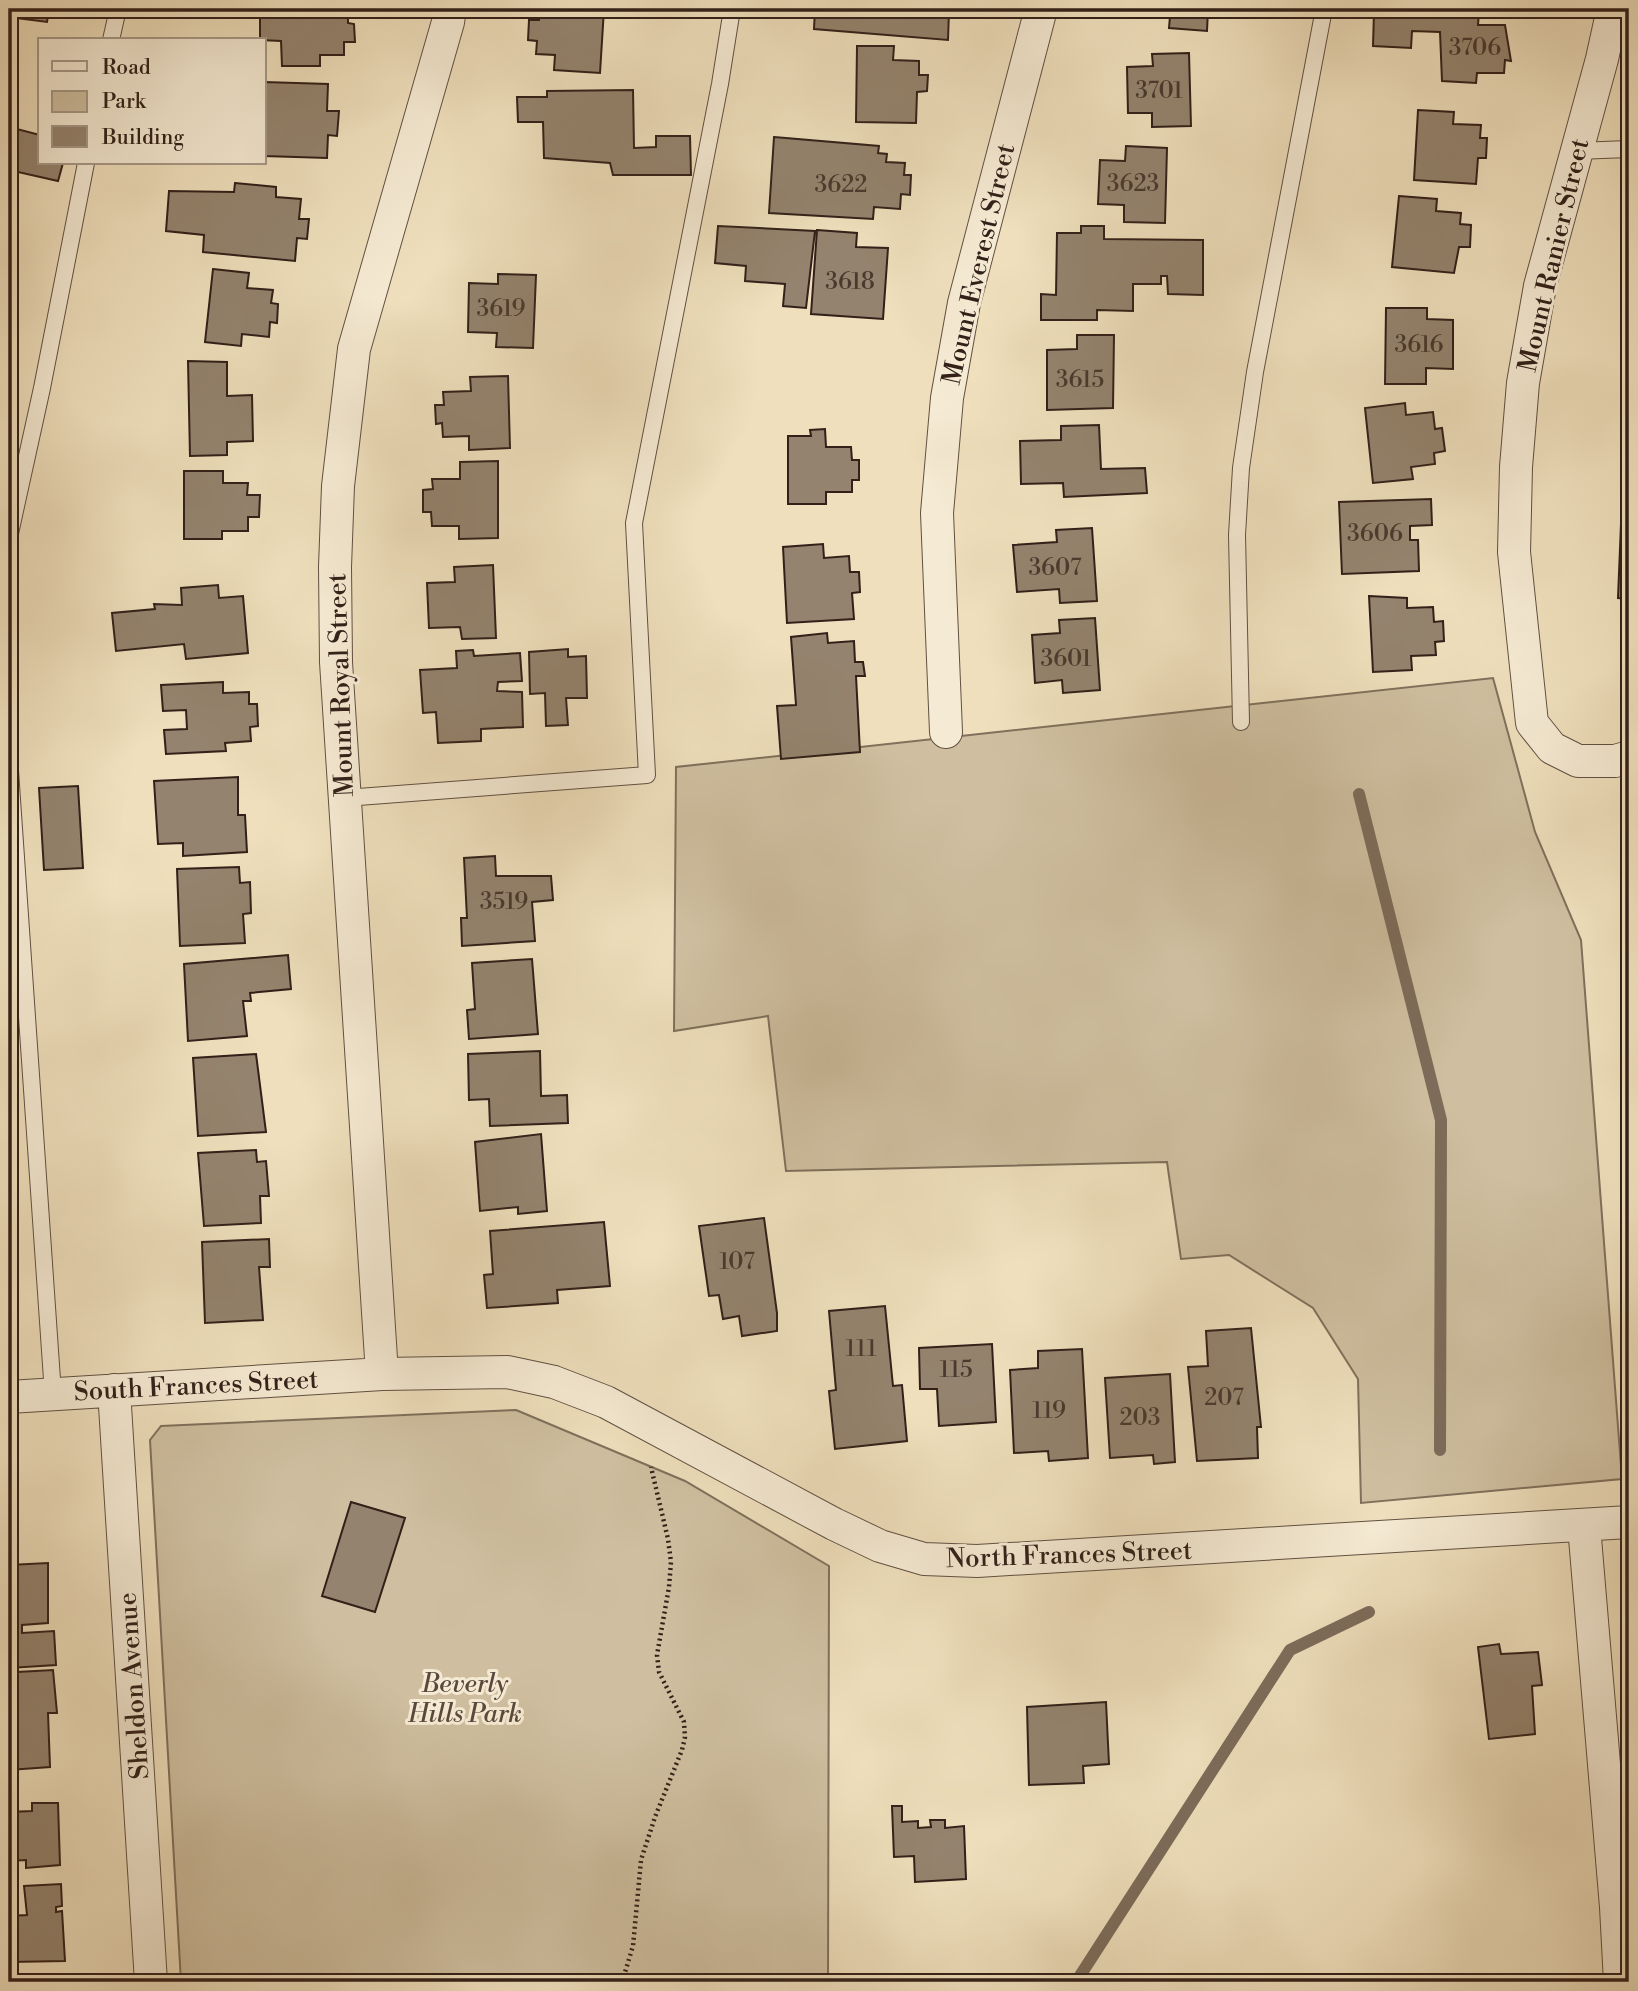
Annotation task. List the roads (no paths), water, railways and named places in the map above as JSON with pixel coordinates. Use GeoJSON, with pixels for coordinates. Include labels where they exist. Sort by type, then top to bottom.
{"type":"FeatureCollection","features":[{"type":"Feature","properties":{"kind":"street","name":"Mount Royal Street"},"geometry":{"type":"LineString","coordinates":[[382,1374],[336,662],[338,486],[354,349],[450,9]]}},
{"type":"Feature","properties":{"kind":"street","name":"Mount Everest Street"},"geometry":{"type":"LineString","coordinates":[[946,732],[937,513],[947,398],[964,303],[1041,9]]}},
{"type":"Feature","properties":{"kind":"street","name":"Mount Ranier Street"},"geometry":{"type":"LineString","coordinates":[[1613,9],[1602,59],[1540,286],[1523,383],[1516,467],[1514,552],[1532,723],[1552,748],[1578,761],[1615,761],[1629,757]]}},
{"type":"Feature","properties":{"kind":"street","name":"North Frances Street"},"geometry":{"type":"LineString","coordinates":[[382,1374],[507,1372],[554,1382],[607,1402],[869,1541],[925,1559],[977,1561],[1629,1522]]}},
{"type":"Feature","properties":{"kind":"street","name":"South Frances Street"},"geometry":{"type":"LineString","coordinates":[[9,1397],[382,1374]]}},
{"type":"Feature","properties":{"kind":"street","name":"Sheldon Avenue"},"geometry":{"type":"LineString","coordinates":[[114,1391],[151,1982]]}},
{"type":"Feature","properties":{"kind":"street"},"geometry":{"type":"LineString","coordinates":[[1584,1526],[1622,1907],[1620,1982]]}},
{"type":"Feature","properties":{"kind":"lane"},"geometry":{"type":"LineString","coordinates":[[111,38],[118,9]]}},
{"type":"Feature","properties":{"kind":"lane"},"geometry":{"type":"LineString","coordinates":[[345,798],[647,775],[634,523],[732,9]]}},
{"type":"Feature","properties":{"kind":"lane"},"geometry":{"type":"LineString","coordinates":[[1241,722],[1237,535],[1241,468],[1258,358],[1324,9]]}},
{"type":"Feature","properties":{"kind":"lane"},"geometry":{"type":"LineString","coordinates":[[1576,151],[1629,149]]}},
{"type":"Feature","properties":{"kind":"lane"},"geometry":{"type":"LineString","coordinates":[[9,538],[42,388],[86,164]]}},
{"type":"Feature","properties":{"kind":"lane"},"geometry":{"type":"LineString","coordinates":[[9,756],[53,1394]]}},
{"type":"Feature","properties":{"kind":"waterway"},"geometry":{"type":"LineString","coordinates":[[1359,794],[1441,1120],[1440,1450]]}},
{"type":"Feature","properties":{"kind":"waterway"},"geometry":{"type":"LineString","coordinates":[[1076,1982],[1290,1650],[1369,1612]]}},
{"type":"Feature","properties":{"kind":"park label","name":"Beverly Hills Park"},"geometry":{"type":"Point","coordinates":[465,1698]}}]}
